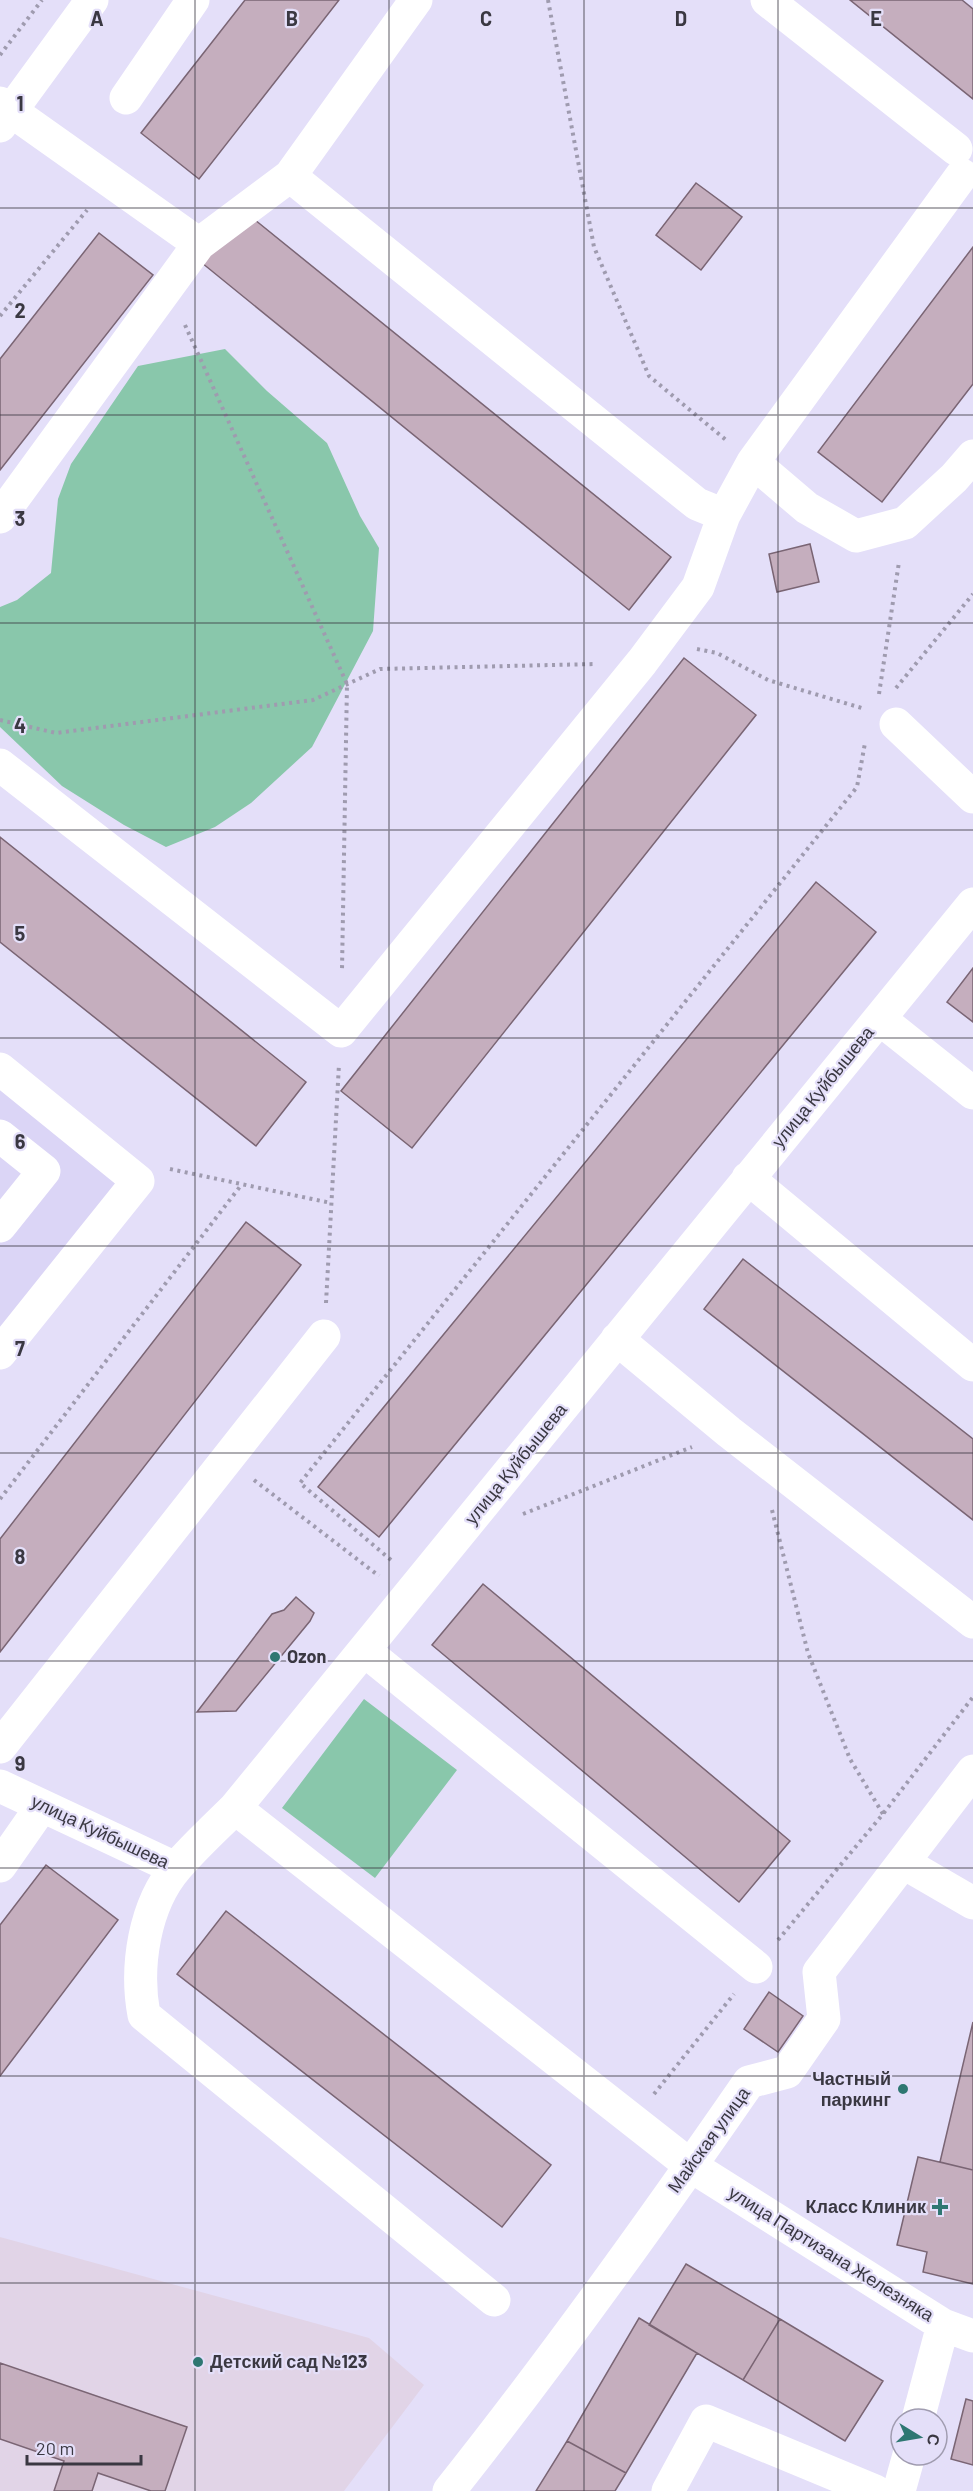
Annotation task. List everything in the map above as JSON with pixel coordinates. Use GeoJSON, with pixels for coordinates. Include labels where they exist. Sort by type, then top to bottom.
{"type":"FeatureCollection","features":[{"type":"Feature","properties":{"kind":"street"},"geometry":{"type":"LineString","coordinates":[[92,0],[4,114],[110,182],[199,244]]}},
{"type":"Feature","properties":{"kind":"street"},"geometry":{"type":"LineString","coordinates":[[126,98],[193,0]]}},
{"type":"Feature","properties":{"kind":"street"},"geometry":{"type":"LineString","coordinates":[[0,517],[199,244],[290,176],[416,0]]}},
{"type":"Feature","properties":{"kind":"street"},"geometry":{"type":"LineString","coordinates":[[0,765],[341,1031],[642,663],[698,587],[724,515],[753,462],[959,162],[767,0]]}},
{"type":"Feature","properties":{"kind":"street"},"geometry":{"type":"LineString","coordinates":[[290,176],[697,504],[724,515]]}},
{"type":"Feature","properties":{"kind":"street"},"geometry":{"type":"LineString","coordinates":[[753,462],[807,508],[856,536],[905,522],[954,478],[973,456]]}},
{"type":"Feature","properties":{"kind":"street"},"geometry":{"type":"LineString","coordinates":[[886,718],[973,797]]}},
{"type":"Feature","properties":{"kind":"street","name":"улица Куйбышева"},"geometry":{"type":"LineString","coordinates":[[0,1786],[176,1868],[235,1808],[365,1651],[973,904]]}},
{"type":"Feature","properties":{"kind":"street"},"geometry":{"type":"LineString","coordinates":[[879,1019],[973,1093]]}},
{"type":"Feature","properties":{"kind":"street"},"geometry":{"type":"LineString","coordinates":[[0,1070],[138,1181],[0,1353]]}},
{"type":"Feature","properties":{"kind":"street"},"geometry":{"type":"LineString","coordinates":[[0,1136],[44,1171],[0,1226]]}},
{"type":"Feature","properties":{"kind":"street"},"geometry":{"type":"LineString","coordinates":[[748,1178],[973,1365]]}},
{"type":"Feature","properties":{"kind":"street"},"geometry":{"type":"LineString","coordinates":[[0,1747],[324,1336]]}},
{"type":"Feature","properties":{"kind":"street"},"geometry":{"type":"LineString","coordinates":[[617,1339],[766,1462],[973,1622]]}},
{"type":"Feature","properties":{"kind":"street"},"geometry":{"type":"LineString","coordinates":[[365,1651],[756,1967]]}},
{"type":"Feature","properties":{"kind":"street","name":"Майская улица"},"geometry":{"type":"LineString","coordinates":[[449,2491],[498,2429],[691,2166],[749,2082],[786,2072],[824,2019],[819,1972],[973,1771]]}},
{"type":"Feature","properties":{"kind":"street"},"geometry":{"type":"LineString","coordinates":[[0,1866],[42,1806]]}},
{"type":"Feature","properties":{"kind":"street","name":"улица Партизана Железняка"},"geometry":{"type":"LineString","coordinates":[[235,1808],[691,2166],[819,2234],[958,2330]]}},
{"type":"Feature","properties":{"kind":"street"},"geometry":{"type":"LineString","coordinates":[[904,1863],[973,1903]]}},
{"type":"Feature","properties":{"kind":"street"},"geometry":{"type":"LineString","coordinates":[[176,1868],[153,1905],[140,1964],[140,1992],[144,2015],[494,2300]]}},
{"type":"Feature","properties":{"kind":"street"},"geometry":{"type":"LineString","coordinates":[[923,2407],[958,2330]]}},
{"type":"Feature","properties":{"kind":"street"},"geometry":{"type":"LineString","coordinates":[[668,2491],[706,2421],[875,2491]]}},
{"type":"Feature","properties":{"kind":"street"},"geometry":{"type":"LineString","coordinates":[[899,2491],[906,2467]]}},
{"type":"Feature","properties":{"kind":"path"},"geometry":{"type":"LineString","coordinates":[[0,55],[42,0]]}},
{"type":"Feature","properties":{"kind":"path"},"geometry":{"type":"LineString","coordinates":[[548,0],[594,247],[649,376],[753,462]]}},
{"type":"Feature","properties":{"kind":"path"},"geometry":{"type":"LineString","coordinates":[[0,316],[110,182]]}},
{"type":"Feature","properties":{"kind":"path"},"geometry":{"type":"LineString","coordinates":[[168,286],[347,684],[342,971]]}},
{"type":"Feature","properties":{"kind":"path"},"geometry":{"type":"LineString","coordinates":[[886,718],[905,522]]}},
{"type":"Feature","properties":{"kind":"path"},"geometry":{"type":"LineString","coordinates":[[414,1591],[300,1483],[857,787],[869,721],[886,718],[973,594]]}},
{"type":"Feature","properties":{"kind":"path"},"geometry":{"type":"LineString","coordinates":[[693,648],[717,653],[768,680],[886,718]]}},
{"type":"Feature","properties":{"kind":"path"},"geometry":{"type":"LineString","coordinates":[[0,720],[56,733],[313,699],[380,669],[642,663]]}},
{"type":"Feature","properties":{"kind":"path"},"geometry":{"type":"LineString","coordinates":[[324,1336],[341,1031]]}},
{"type":"Feature","properties":{"kind":"path"},"geometry":{"type":"LineString","coordinates":[[162,1167],[331,1203]]}},
{"type":"Feature","properties":{"kind":"path"},"geometry":{"type":"LineString","coordinates":[[0,1499],[242,1184]]}},
{"type":"Feature","properties":{"kind":"path"},"geometry":{"type":"LineString","coordinates":[[520,1515],[729,1432]]}},
{"type":"Feature","properties":{"kind":"path"},"geometry":{"type":"LineString","coordinates":[[227,1459],[414,1591]]}},
{"type":"Feature","properties":{"kind":"path"},"geometry":{"type":"LineString","coordinates":[[766,1462],[773,1519],[808,1653],[850,1759],[883,1814]]}},
{"type":"Feature","properties":{"kind":"path"},"geometry":{"type":"LineString","coordinates":[[634,2120],[756,1967],[883,1814],[973,1697]]}},
{"type":"Feature","properties":{"kind":"shaded area"},"geometry":{"type":"Polygon","coordinates":[[[0,1069],[138,1181],[0,1353],[0,1069]]]}},
{"type":"Feature","properties":{"kind":"shaded area","name":"Детский сад №123"},"geometry":{"type":"Polygon","coordinates":[[[0,2237],[369,2338],[424,2385],[344,2491],[0,2491],[0,2237]]]}},
{"type":"Feature","properties":{"kind":"green space"},"geometry":{"type":"Polygon","coordinates":[[[225,349],[267,391],[327,443],[360,516],[379,548],[373,631],[312,747],[251,803],[215,827],[166,847],[124,825],[62,786],[0,727],[0,607],[17,600],[51,573],[58,499],[71,464],[138,366],[225,349]]]}},
{"type":"Feature","properties":{"kind":"green space"},"geometry":{"type":"Polygon","coordinates":[[[364,1699],[457,1770],[375,1878],[282,1808],[364,1699]]]}},
{"type":"Feature","properties":{"kind":"building"},"geometry":{"type":"Polygon","coordinates":[[[245,0],[339,0],[199,179],[141,133],[245,0]]]}},
{"type":"Feature","properties":{"kind":"building"},"geometry":{"type":"Polygon","coordinates":[[[850,0],[962,0],[973,9],[973,99],[850,0]]]}},
{"type":"Feature","properties":{"kind":"building"},"geometry":{"type":"Polygon","coordinates":[[[696,183],[742,217],[701,270],[656,235],[696,183]]]}},
{"type":"Feature","properties":{"kind":"building"},"geometry":{"type":"Polygon","coordinates":[[[244,211],[671,557],[629,610],[202,263],[244,211]]]}},
{"type":"Feature","properties":{"kind":"building"},"geometry":{"type":"Polygon","coordinates":[[[99,233],[153,275],[0,470],[0,359],[99,233]]]}},
{"type":"Feature","properties":{"kind":"building"},"geometry":{"type":"Polygon","coordinates":[[[973,247],[973,384],[882,502],[818,452],[973,247]]]}},
{"type":"Feature","properties":{"kind":"building"},"geometry":{"type":"Polygon","coordinates":[[[810,544],[819,582],[777,592],[769,554],[810,544]]]}},
{"type":"Feature","properties":{"kind":"building"},"geometry":{"type":"Polygon","coordinates":[[[684,658],[756,715],[412,1148],[341,1091],[684,658]]]}},
{"type":"Feature","properties":{"kind":"building"},"geometry":{"type":"Polygon","coordinates":[[[0,837],[306,1082],[256,1146],[0,942],[0,837]]]}},
{"type":"Feature","properties":{"kind":"building"},"geometry":{"type":"Polygon","coordinates":[[[816,882],[876,932],[379,1537],[318,1487],[816,882]]]}},
{"type":"Feature","properties":{"kind":"building"},"geometry":{"type":"Polygon","coordinates":[[[973,968],[973,1022],[947,1002],[973,968]]]}},
{"type":"Feature","properties":{"kind":"building"},"geometry":{"type":"Polygon","coordinates":[[[246,1222],[301,1265],[0,1652],[0,1539],[246,1222]]]}},
{"type":"Feature","properties":{"kind":"building"},"geometry":{"type":"Polygon","coordinates":[[[743,1259],[973,1439],[973,1520],[704,1309],[743,1259]]]}},
{"type":"Feature","properties":{"kind":"building"},"geometry":{"type":"Polygon","coordinates":[[[483,1584],[790,1841],[739,1902],[432,1645],[483,1584]]]}},
{"type":"Feature","properties":{"kind":"building"},"geometry":{"type":"Polygon","coordinates":[[[296,1597],[314,1613],[310,1621],[236,1711],[197,1712],[272,1614],[284,1610],[296,1597]]]}},
{"type":"Feature","properties":{"kind":"building"},"geometry":{"type":"Polygon","coordinates":[[[46,1865],[118,1920],[0,2076],[0,1925],[46,1865]]]}},
{"type":"Feature","properties":{"kind":"building"},"geometry":{"type":"Polygon","coordinates":[[[226,1911],[551,2165],[502,2227],[177,1974],[226,1911]]]}},
{"type":"Feature","properties":{"kind":"building"},"geometry":{"type":"Polygon","coordinates":[[[769,1992],[803,2016],[778,2052],[744,2029],[769,1992]]]}},
{"type":"Feature","properties":{"kind":"building"},"geometry":{"type":"Polygon","coordinates":[[[973,2022],[973,2170],[940,2162],[973,2022]]]}},
{"type":"Feature","properties":{"kind":"building","name":"Класс Клиник"},"geometry":{"type":"Polygon","coordinates":[[[918,2157],[973,2170],[973,2284],[923,2272],[927,2252],[897,2245],[918,2157]]]}},
{"type":"Feature","properties":{"kind":"building"},"geometry":{"type":"Polygon","coordinates":[[[686,2264],[780,2319],[743,2380],[649,2325],[686,2264]]]}},
{"type":"Feature","properties":{"kind":"building"},"geometry":{"type":"Polygon","coordinates":[[[639,2318],[697,2353],[626,2473],[567,2441],[639,2318]]]}},
{"type":"Feature","properties":{"kind":"building"},"geometry":{"type":"Polygon","coordinates":[[[780,2319],[883,2381],[845,2441],[743,2380],[780,2319]]]}},
{"type":"Feature","properties":{"kind":"building"},"geometry":{"type":"Polygon","coordinates":[[[0,2363],[187,2427],[165,2491],[151,2491],[98,2473],[92,2491],[54,2491],[64,2461],[0,2439],[0,2363]]]}},
{"type":"Feature","properties":{"kind":"building"},"geometry":{"type":"Polygon","coordinates":[[[966,2399],[973,2401],[973,2465],[951,2459],[966,2399]]]}},
{"type":"Feature","properties":{"kind":"building"},"geometry":{"type":"Polygon","coordinates":[[[567,2441],[626,2473],[615,2491],[536,2491],[567,2441]]]}},
{"type":"Feature","properties":{"kind":"place","name":"Ozon"},"geometry":{"type":"Point","coordinates":[275,1657]}},
{"type":"Feature","properties":{"kind":"place","name":"Частный паркинг"},"geometry":{"type":"Point","coordinates":[903,2089]}},
{"type":"Feature","properties":{"kind":"place","name":"Класс Клиник"},"geometry":{"type":"Point","coordinates":[940,2207]}},
{"type":"Feature","properties":{"kind":"place","name":"Детский сад №123"},"geometry":{"type":"Point","coordinates":[198,2362]}}]}
